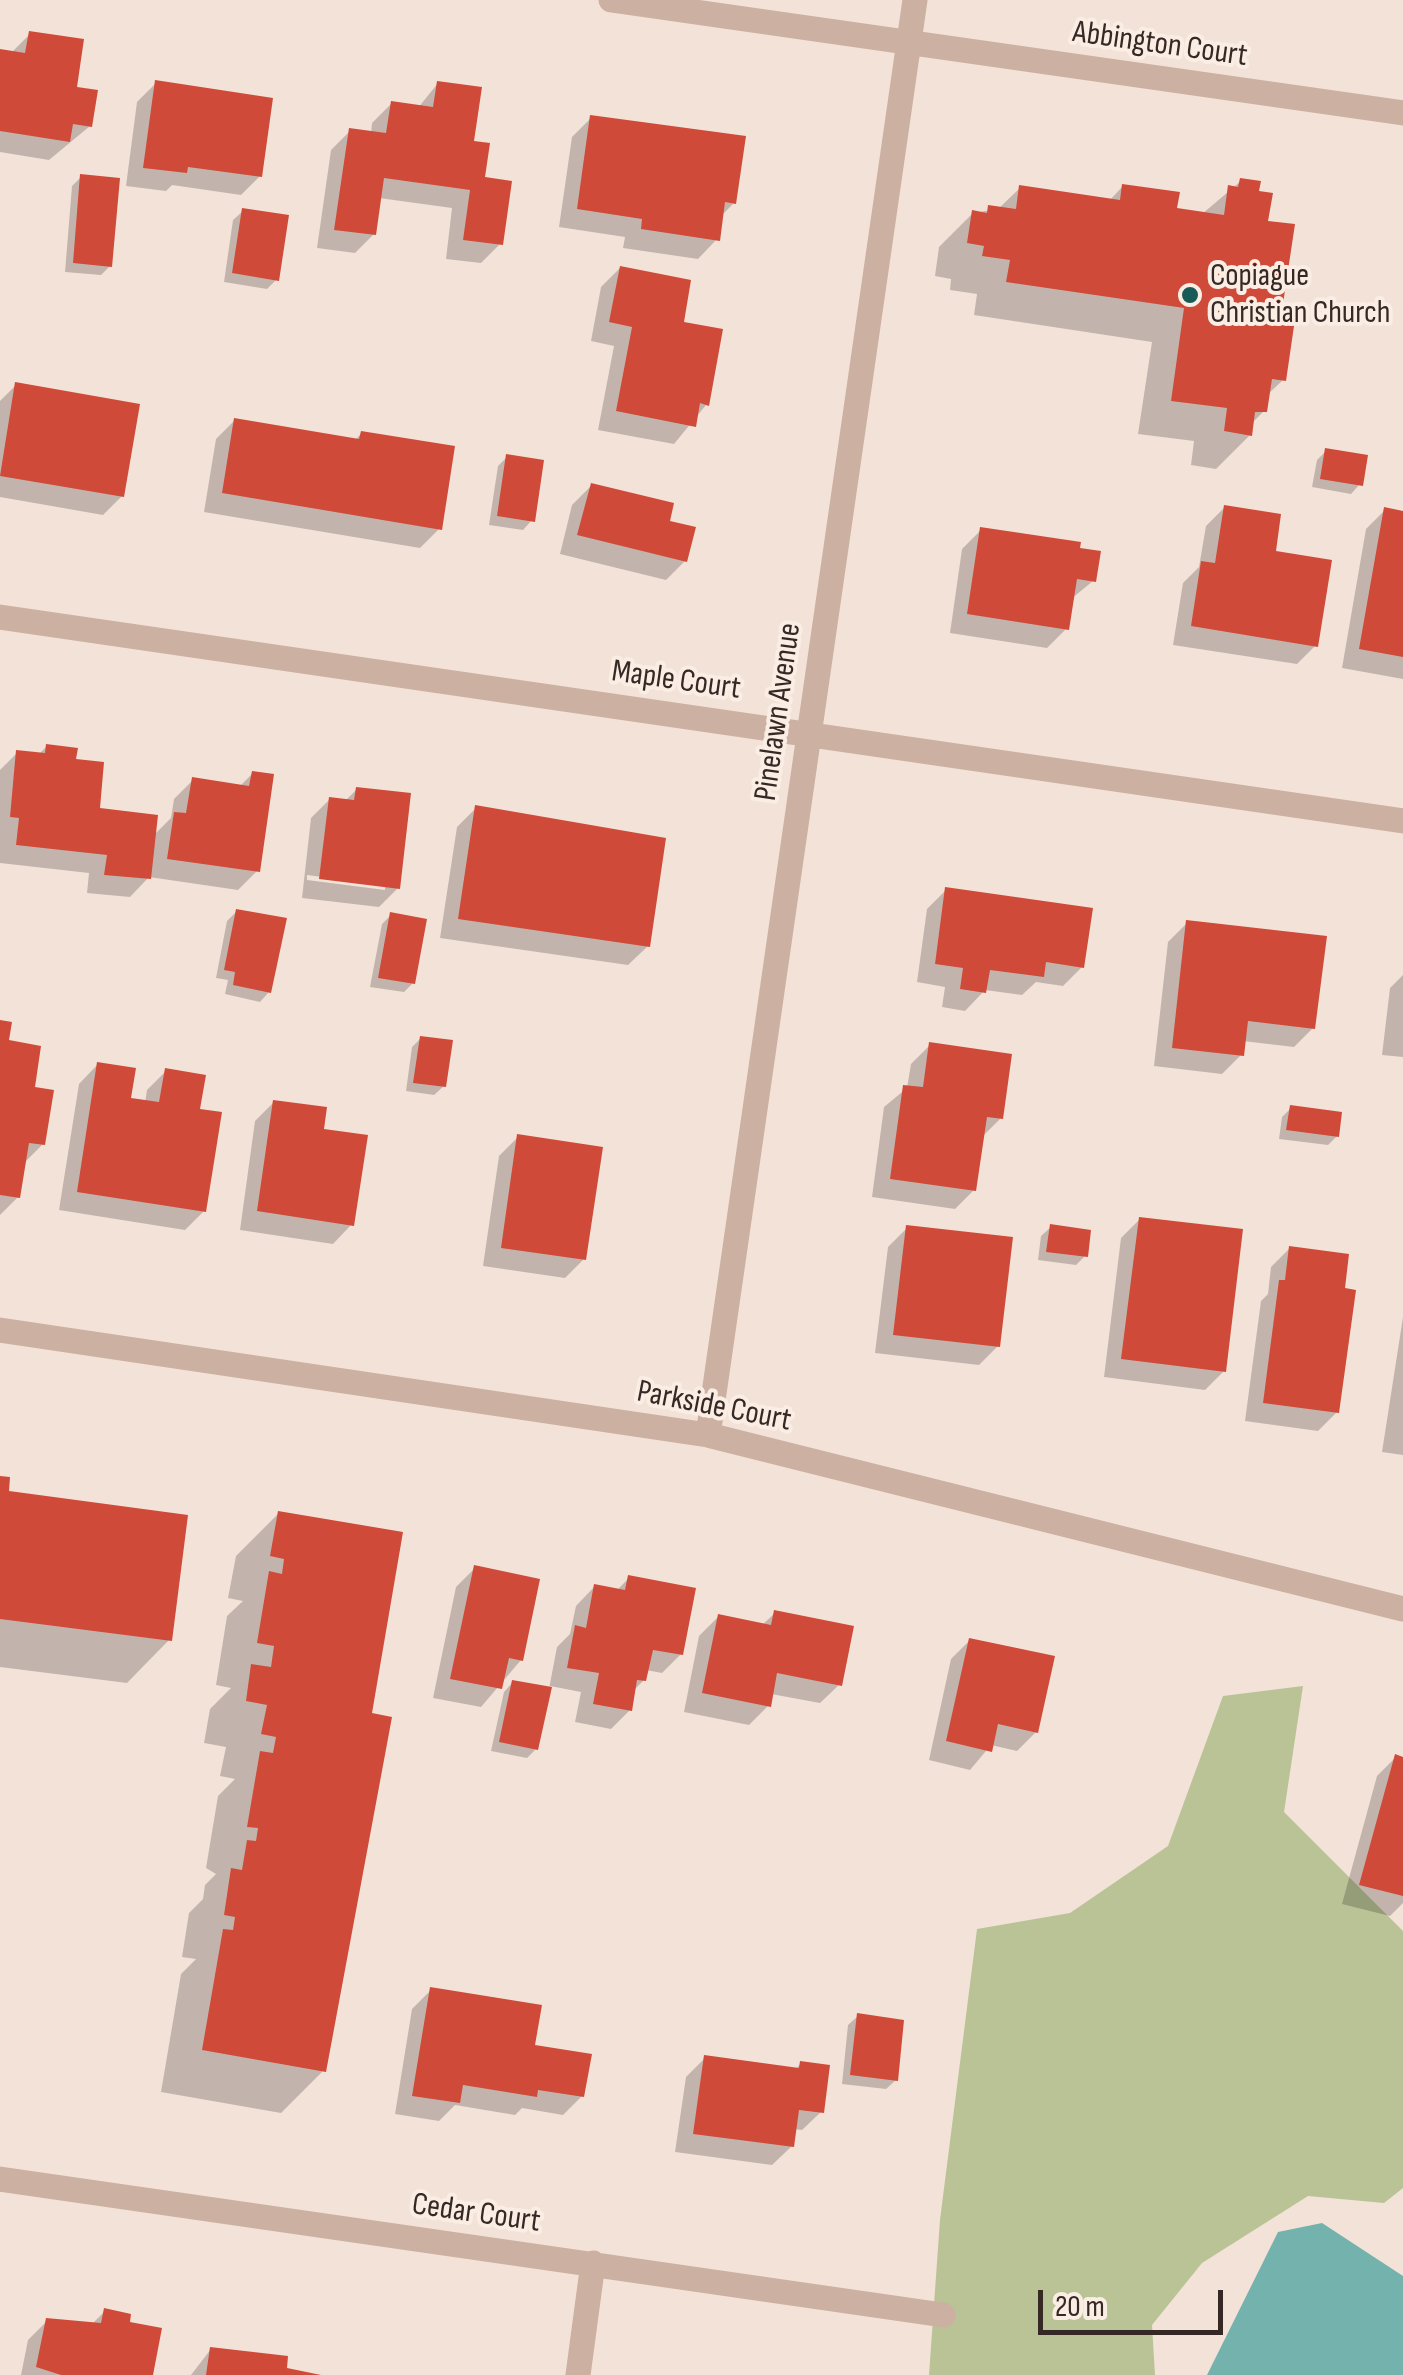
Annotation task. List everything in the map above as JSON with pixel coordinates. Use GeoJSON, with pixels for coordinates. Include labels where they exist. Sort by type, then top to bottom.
{"type":"FeatureCollection","features":[{"type":"Feature","properties":{"kind":"street","name":"Abbington Court"},"geometry":{"type":"LineString","coordinates":[[611,0],[1403,112]]}},
{"type":"Feature","properties":{"kind":"street","name":"Pinelawn Avenue"},"geometry":{"type":"LineString","coordinates":[[708,1434],[915,0]]}},
{"type":"Feature","properties":{"kind":"street","name":"Maple Court"},"geometry":{"type":"LineString","coordinates":[[0,617],[1403,821]]}},
{"type":"Feature","properties":{"kind":"street","name":"Parkside Court"},"geometry":{"type":"LineString","coordinates":[[0,1330],[708,1434],[1403,1608]]}},
{"type":"Feature","properties":{"kind":"street","name":"Cedar Court"},"geometry":{"type":"LineString","coordinates":[[0,2179],[943,2315]]}},
{"type":"Feature","properties":{"kind":"street"},"geometry":{"type":"LineString","coordinates":[[578,2375],[593,2263]]}},
{"type":"Feature","properties":{"kind":"green space"},"geometry":{"type":"Polygon","coordinates":[[[1303,1686],[1284,1812],[1403,1931],[1403,2188],[1384,2203],[1308,2196],[1202,2263],[1152,2325],[1155,2375],[929,2375],[940,2220],[977,1929],[1070,1913],[1168,1846],[1223,1696],[1303,1686]]]}},
{"type":"Feature","properties":{"kind":"water"},"geometry":{"type":"Polygon","coordinates":[[[1322,2223],[1403,2276],[1403,2375],[1207,2375],[1278,2232],[1322,2223]]]}},
{"type":"Feature","properties":{"kind":"building"},"geometry":{"type":"Polygon","coordinates":[[[29,31],[84,39],[77,87],[98,90],[92,127],[73,124],[70,142],[0,131],[0,49],[25,53],[29,31]]]}},
{"type":"Feature","properties":{"kind":"building"},"geometry":{"type":"Polygon","coordinates":[[[155,80],[273,98],[262,177],[188,167],[187,173],[143,168],[155,80]]]}},
{"type":"Feature","properties":{"kind":"building"},"geometry":{"type":"Polygon","coordinates":[[[437,81],[482,87],[474,141],[490,143],[485,177],[512,181],[503,245],[463,240],[470,190],[384,178],[376,235],[334,230],[349,128],[386,133],[391,101],[433,107],[437,81]]]}},
{"type":"Feature","properties":{"kind":"building"},"geometry":{"type":"Polygon","coordinates":[[[590,115],[746,136],[736,204],[725,202],[720,241],[641,229],[642,219],[577,209],[590,115]]]}},
{"type":"Feature","properties":{"kind":"building"},"geometry":{"type":"Polygon","coordinates":[[[80,174],[120,178],[112,267],[73,263],[80,174]]]}},
{"type":"Feature","properties":{"kind":"building","name":"Copiague Christian Church"},"geometry":{"type":"Polygon","coordinates":[[[1240,178],[1261,181],[1259,191],[1273,193],[1268,221],[1295,224],[1281,317],[1295,319],[1286,381],[1272,379],[1267,412],[1255,412],[1252,436],[1224,431],[1227,408],[1171,401],[1184,308],[1006,282],[1010,260],[982,256],[984,246],[967,243],[972,210],[987,213],[988,205],[1016,209],[1019,185],[1120,200],[1122,184],[1180,192],[1177,208],[1224,215],[1228,185],[1238,187],[1240,178]]]}},
{"type":"Feature","properties":{"kind":"building"},"geometry":{"type":"Polygon","coordinates":[[[242,208],[289,215],[279,281],[232,273],[242,208]]]}},
{"type":"Feature","properties":{"kind":"building"},"geometry":{"type":"Polygon","coordinates":[[[620,266],[691,280],[684,322],[723,329],[709,406],[700,403],[696,427],[616,411],[632,327],[609,322],[620,266]]]}},
{"type":"Feature","properties":{"kind":"building"},"geometry":{"type":"Polygon","coordinates":[[[15,382],[140,404],[124,497],[0,476],[15,382]]]}},
{"type":"Feature","properties":{"kind":"building"},"geometry":{"type":"Polygon","coordinates":[[[234,418],[359,439],[361,431],[455,446],[442,530],[222,493],[234,418]]]}},
{"type":"Feature","properties":{"kind":"building"},"geometry":{"type":"Polygon","coordinates":[[[1325,448],[1368,455],[1363,486],[1320,479],[1325,448]]]}},
{"type":"Feature","properties":{"kind":"building"},"geometry":{"type":"Polygon","coordinates":[[[506,454],[544,460],[535,522],[497,516],[506,454]]]}},
{"type":"Feature","properties":{"kind":"building"},"geometry":{"type":"Polygon","coordinates":[[[591,483],[674,503],[670,521],[696,527],[687,562],[577,535],[591,483]]]}},
{"type":"Feature","properties":{"kind":"building"},"geometry":{"type":"Polygon","coordinates":[[[1224,505],[1281,514],[1276,551],[1332,560],[1318,647],[1191,626],[1201,561],[1215,563],[1224,505]]]}},
{"type":"Feature","properties":{"kind":"building"},"geometry":{"type":"Polygon","coordinates":[[[1384,507],[1403,511],[1403,657],[1359,649],[1384,507]]]}},
{"type":"Feature","properties":{"kind":"building"},"geometry":{"type":"Polygon","coordinates":[[[980,527],[1081,542],[1080,548],[1101,551],[1096,582],[1077,579],[1069,630],[967,614],[980,527]]]}},
{"type":"Feature","properties":{"kind":"building"},"geometry":{"type":"Polygon","coordinates":[[[46,744],[78,748],[76,759],[104,762],[100,808],[158,815],[151,879],[104,875],[107,855],[16,845],[19,818],[10,817],[16,750],[45,753],[46,744]]]}},
{"type":"Feature","properties":{"kind":"building"},"geometry":{"type":"Polygon","coordinates":[[[252,771],[274,774],[260,872],[167,859],[174,812],[186,813],[192,777],[249,786],[252,771]]]}},
{"type":"Feature","properties":{"kind":"building"},"geometry":{"type":"Polygon","coordinates":[[[356,787],[411,793],[400,889],[319,879],[329,797],[354,800],[356,787]]]}},
{"type":"Feature","properties":{"kind":"building"},"geometry":{"type":"Polygon","coordinates":[[[475,805],[666,838],[650,947],[458,919],[475,805]]]}},
{"type":"Feature","properties":{"kind":"building"},"geometry":{"type":"Polygon","coordinates":[[[945,887],[1093,908],[1084,968],[1046,962],[1044,977],[990,970],[986,993],[960,989],[963,968],[935,964],[945,887]]]}},
{"type":"Feature","properties":{"kind":"building"},"geometry":{"type":"Polygon","coordinates":[[[236,909],[287,918],[271,993],[233,985],[235,972],[224,970],[236,909]]]}},
{"type":"Feature","properties":{"kind":"building"},"geometry":{"type":"Polygon","coordinates":[[[390,912],[427,919],[415,984],[378,978],[390,912]]]}},
{"type":"Feature","properties":{"kind":"building"},"geometry":{"type":"Polygon","coordinates":[[[1186,920],[1327,936],[1315,1029],[1248,1021],[1244,1056],[1172,1048],[1186,920]]]}},
{"type":"Feature","properties":{"kind":"building"},"geometry":{"type":"Polygon","coordinates":[[[0,1020],[12,1022],[9,1040],[41,1046],[35,1087],[54,1090],[45,1145],[29,1143],[20,1198],[0,1195],[0,1020]]]}},
{"type":"Feature","properties":{"kind":"building"},"geometry":{"type":"Polygon","coordinates":[[[420,1036],[453,1040],[446,1087],[413,1083],[420,1036]]]}},
{"type":"Feature","properties":{"kind":"building"},"geometry":{"type":"Polygon","coordinates":[[[929,1042],[1012,1054],[1003,1119],[987,1117],[976,1191],[890,1179],[903,1085],[923,1087],[929,1042]]]}},
{"type":"Feature","properties":{"kind":"building"},"geometry":{"type":"Polygon","coordinates":[[[97,1062],[136,1068],[131,1098],[159,1102],[165,1068],[206,1075],[200,1109],[222,1112],[206,1212],[77,1192],[97,1062]]]}},
{"type":"Feature","properties":{"kind":"building"},"geometry":{"type":"Polygon","coordinates":[[[273,1100],[327,1107],[324,1129],[368,1135],[354,1226],[257,1211],[273,1100]]]}},
{"type":"Feature","properties":{"kind":"building"},"geometry":{"type":"Polygon","coordinates":[[[1290,1105],[1342,1112],[1339,1137],[1286,1130],[1290,1105]]]}},
{"type":"Feature","properties":{"kind":"building"},"geometry":{"type":"Polygon","coordinates":[[[517,1134],[603,1147],[586,1260],[501,1248],[517,1134]]]}},
{"type":"Feature","properties":{"kind":"building"},"geometry":{"type":"Polygon","coordinates":[[[1139,1217],[1243,1229],[1226,1372],[1121,1359],[1139,1217]]]}},
{"type":"Feature","properties":{"kind":"building"},"geometry":{"type":"Polygon","coordinates":[[[1050,1224],[1091,1230],[1088,1257],[1046,1252],[1050,1224]]]}},
{"type":"Feature","properties":{"kind":"building"},"geometry":{"type":"Polygon","coordinates":[[[906,1225],[1013,1237],[1000,1347],[893,1335],[906,1225]]]}},
{"type":"Feature","properties":{"kind":"building"},"geometry":{"type":"Polygon","coordinates":[[[1289,1246],[1349,1254],[1345,1288],[1356,1290],[1339,1413],[1263,1403],[1279,1280],[1285,1280],[1289,1246]]]}},
{"type":"Feature","properties":{"kind":"building"},"geometry":{"type":"Polygon","coordinates":[[[0,1476],[10,1477],[9,1491],[188,1515],[172,1641],[0,1619],[0,1476]]]}},
{"type":"Feature","properties":{"kind":"building"},"geometry":{"type":"Polygon","coordinates":[[[278,1511],[403,1532],[372,1713],[392,1717],[326,2072],[202,2050],[223,1929],[233,1930],[235,1917],[224,1915],[231,1868],[242,1870],[247,1840],[256,1841],[258,1828],[247,1827],[260,1751],[273,1753],[276,1737],[261,1734],[267,1705],[246,1701],[251,1664],[271,1667],[274,1646],[257,1643],[269,1571],[282,1574],[284,1559],[270,1556],[278,1511]]]}},
{"type":"Feature","properties":{"kind":"building"},"geometry":{"type":"Polygon","coordinates":[[[474,1565],[540,1579],[523,1661],[509,1658],[502,1689],[450,1679],[474,1565]]]}},
{"type":"Feature","properties":{"kind":"building"},"geometry":{"type":"Polygon","coordinates":[[[628,1575],[696,1588],[683,1655],[653,1650],[646,1681],[637,1680],[632,1711],[593,1704],[599,1673],[567,1668],[575,1625],[586,1628],[594,1584],[625,1590],[628,1575]]]}},
{"type":"Feature","properties":{"kind":"building"},"geometry":{"type":"Polygon","coordinates":[[[774,1610],[854,1626],[842,1686],[777,1673],[771,1707],[702,1693],[718,1614],[771,1625],[774,1610]]]}},
{"type":"Feature","properties":{"kind":"building"},"geometry":{"type":"Polygon","coordinates":[[[969,1638],[1055,1656],[1038,1733],[998,1724],[992,1752],[946,1741],[969,1638]]]}},
{"type":"Feature","properties":{"kind":"building"},"geometry":{"type":"Polygon","coordinates":[[[512,1680],[552,1687],[538,1750],[499,1742],[512,1680]]]}},
{"type":"Feature","properties":{"kind":"building"},"geometry":{"type":"Polygon","coordinates":[[[1395,1754],[1403,1757],[1403,1896],[1359,1885],[1395,1754]]]}},
{"type":"Feature","properties":{"kind":"building"},"geometry":{"type":"Polygon","coordinates":[[[430,1987],[542,2005],[535,2045],[592,2054],[584,2097],[538,2090],[537,2097],[463,2085],[460,2103],[412,2096],[430,1987]]]}},
{"type":"Feature","properties":{"kind":"building"},"geometry":{"type":"Polygon","coordinates":[[[857,2013],[904,2020],[898,2081],[850,2075],[857,2013]]]}},
{"type":"Feature","properties":{"kind":"building"},"geometry":{"type":"Polygon","coordinates":[[[704,2055],[799,2068],[800,2061],[830,2065],[824,2113],[799,2110],[794,2147],[693,2134],[704,2055]]]}},
{"type":"Feature","properties":{"kind":"building"},"geometry":{"type":"Polygon","coordinates":[[[104,2308],[131,2314],[130,2322],[162,2328],[153,2375],[61,2375],[36,2367],[46,2318],[101,2323],[104,2308]]]}},
{"type":"Feature","properties":{"kind":"building"},"geometry":{"type":"Polygon","coordinates":[[[210,2347],[288,2356],[287,2368],[321,2375],[206,2375],[210,2347]]]}},
{"type":"Feature","properties":{"kind":"place","name":"Copiague Christian Church"},"geometry":{"type":"Point","coordinates":[1190,295]}}]}
